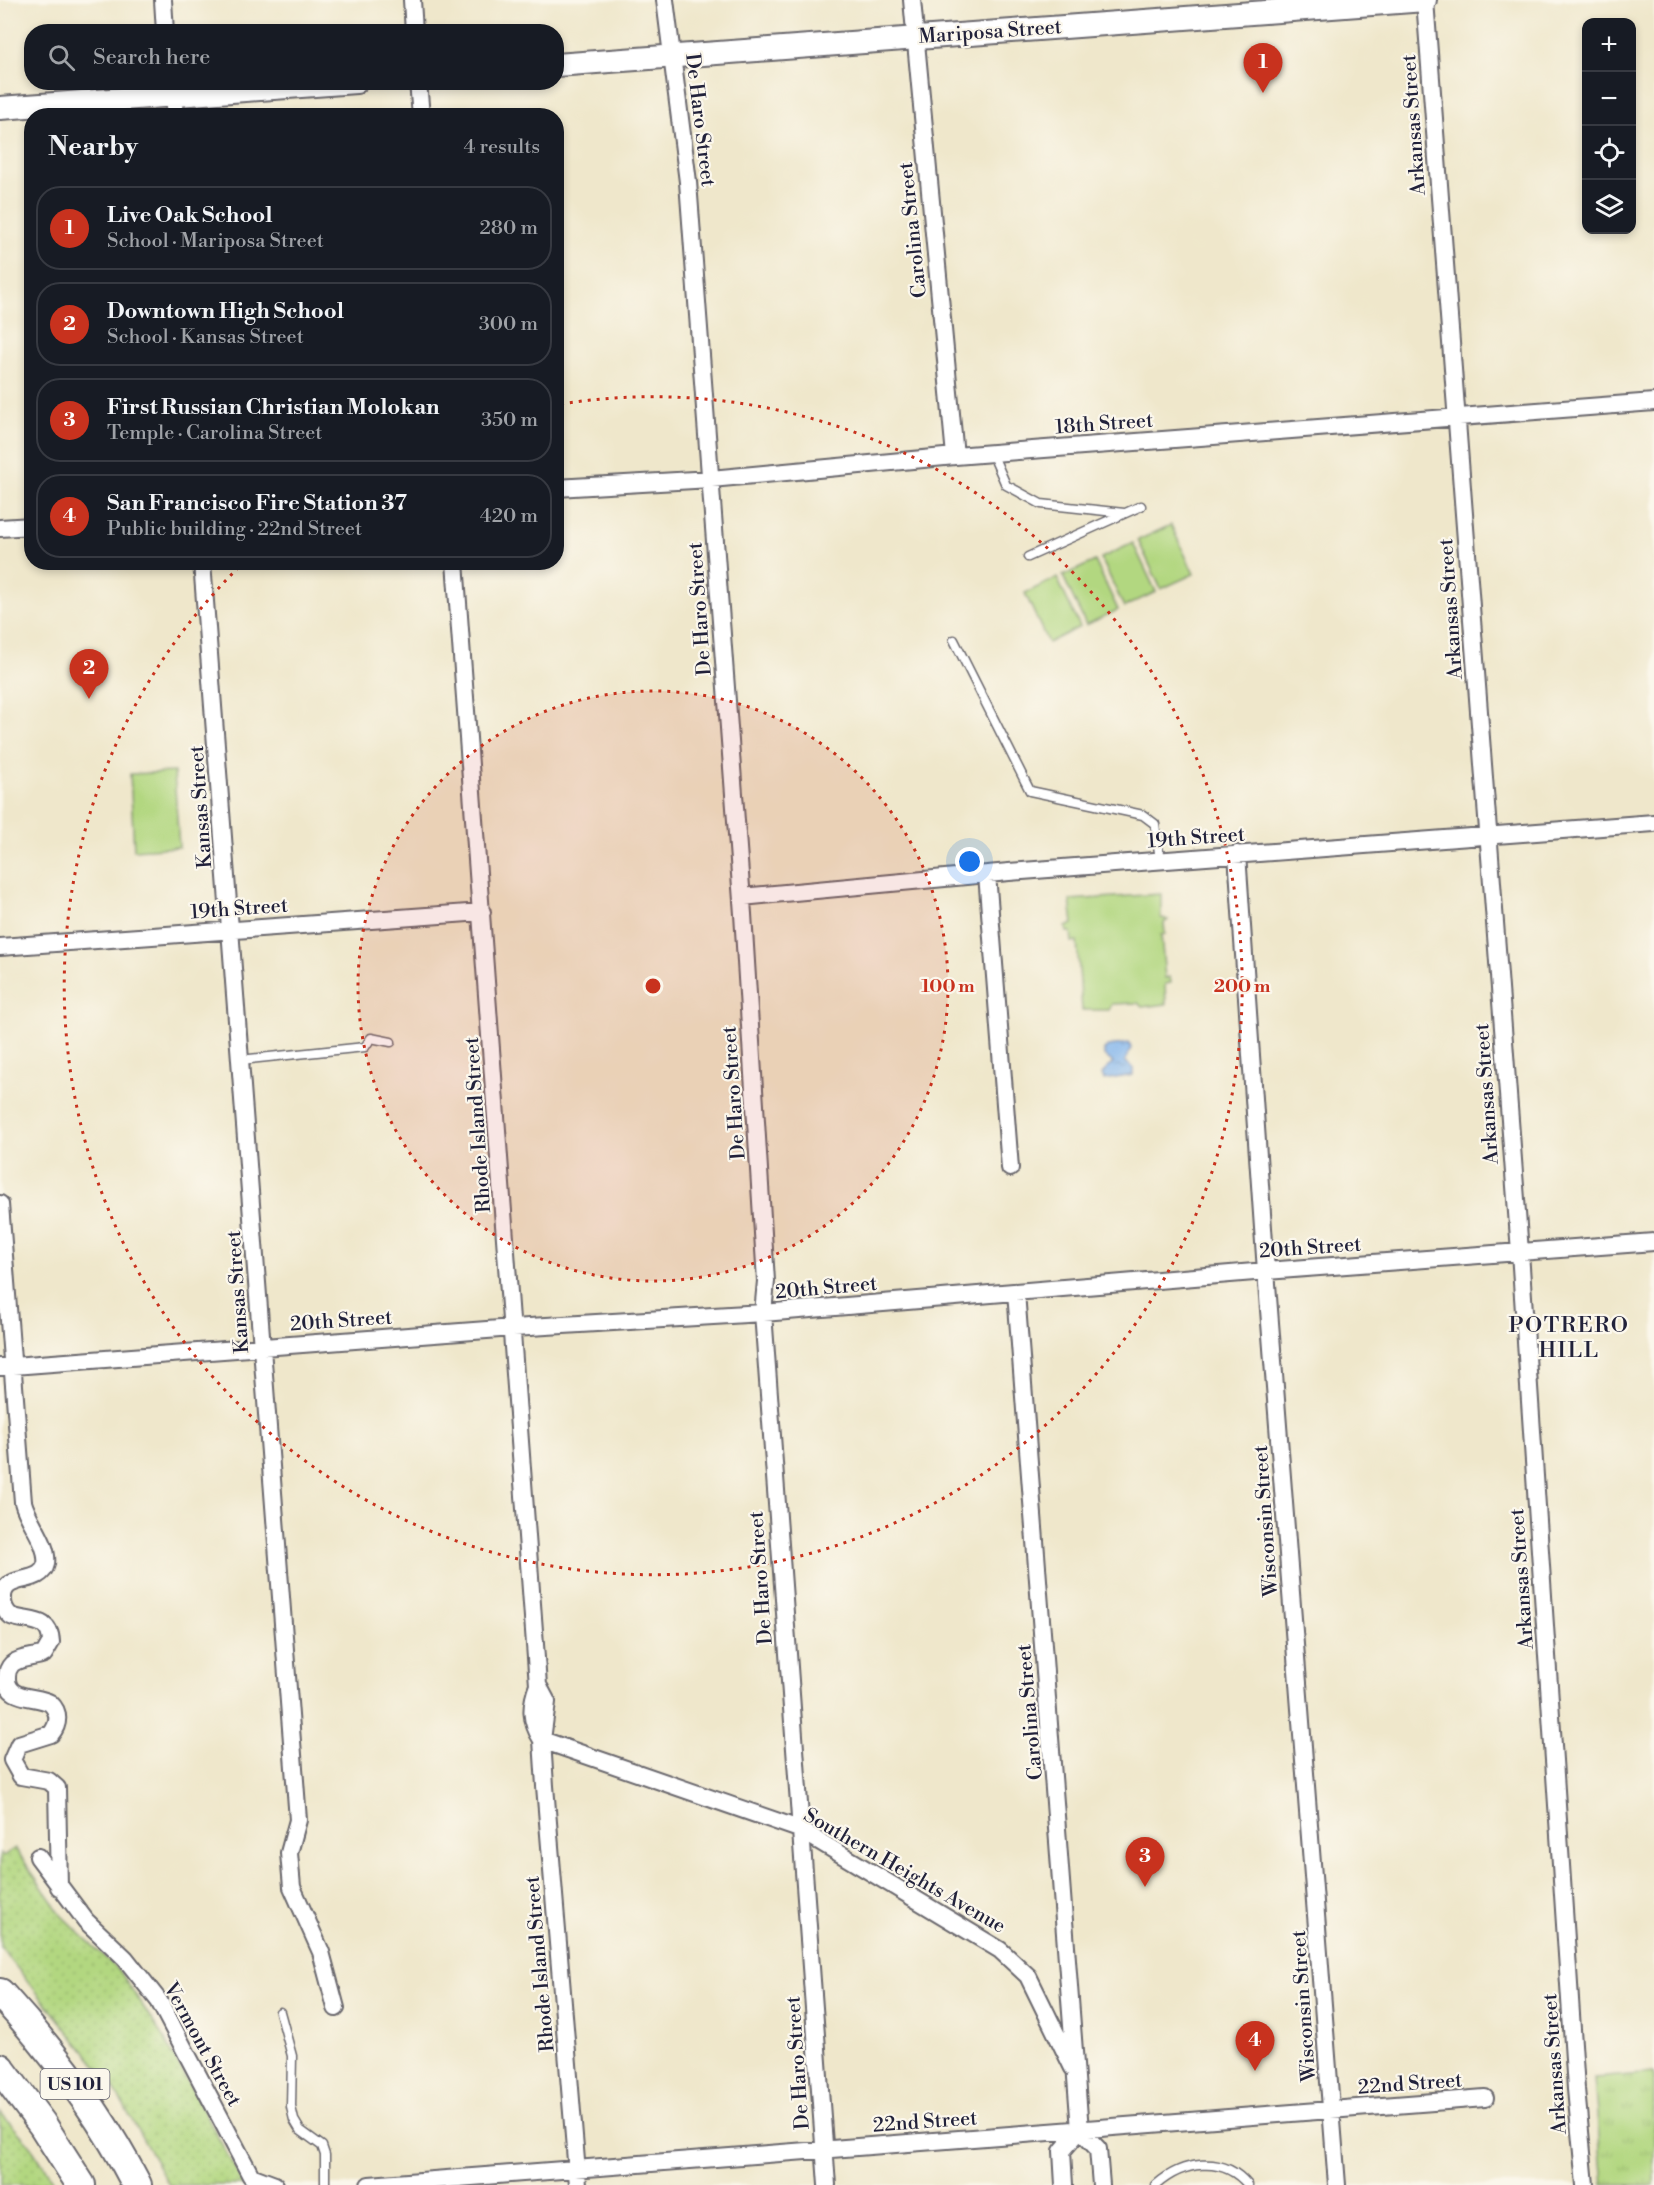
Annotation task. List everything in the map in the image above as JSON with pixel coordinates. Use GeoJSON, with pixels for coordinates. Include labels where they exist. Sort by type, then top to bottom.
{"type":"FeatureCollection","features":[{"type":"Feature","properties":{"kind":"highway","name":"US 101"},"geometry":{"type":"LineString","coordinates":[[0,1993],[33,2030],[86,2100],[137,2185]]}},
{"type":"Feature","properties":{"kind":"highway","name":"US 101"},"geometry":{"type":"LineString","coordinates":[[0,2068],[42,2124],[81,2185]]}},
{"type":"Feature","properties":{"kind":"street"},"geometry":{"type":"LineString","coordinates":[[163,0],[164,24]]}},
{"type":"Feature","properties":{"kind":"street"},"geometry":{"type":"LineString","coordinates":[[412,0],[414,24]]}},
{"type":"Feature","properties":{"kind":"street","name":"De Haro Street"},"geometry":{"type":"LineString","coordinates":[[665,0],[688,182],[742,897],[766,1281],[763,1313],[799,1829],[827,2185]]}},
{"type":"Feature","properties":{"kind":"street","name":"Carolina Street"},"geometry":{"type":"LineString","coordinates":[[912,0],[955,456]]}},
{"type":"Feature","properties":{"kind":"street","name":"Mariposa Street"},"geometry":{"type":"LineString","coordinates":[[564,65],[1425,0]]}},
{"type":"Feature","properties":{"kind":"street","name":"Arkansas Street"},"geometry":{"type":"LineString","coordinates":[[1425,0],[1520,1252],[1576,2089],[1585,2185]]}},
{"type":"Feature","properties":{"kind":"street"},"geometry":{"type":"LineString","coordinates":[[0,108],[264,90]]}},
{"type":"Feature","properties":{"kind":"street"},"geometry":{"type":"LineString","coordinates":[[419,90],[420,108]]}},
{"type":"Feature","properties":{"kind":"street","name":"18th Street"},"geometry":{"type":"LineString","coordinates":[[564,488],[711,479],[955,456],[1654,402]]}},
{"type":"Feature","properties":{"kind":"street"},"geometry":{"type":"LineString","coordinates":[[0,528],[24,526]]}},
{"type":"Feature","properties":{"kind":"street","name":"Kansas Street"},"geometry":{"type":"LineString","coordinates":[[203,570],[298,1820],[289,1853],[289,1871],[298,1904],[321,1952],[336,2008]]}},
{"type":"Feature","properties":{"kind":"street","name":"Rhode Island Street"},"geometry":{"type":"LineString","coordinates":[[456,570],[538,1685],[532,1702],[532,1725],[542,1740],[577,2177]]}},
{"type":"Feature","properties":{"kind":"street","name":"19th Street"},"geometry":{"type":"LineString","coordinates":[[742,897],[987,874],[1654,823]]}},
{"type":"Feature","properties":{"kind":"street","name":"Wisconsin Street"},"geometry":{"type":"LineString","coordinates":[[1237,854],[1266,1271],[1337,2185]]}},
{"type":"Feature","properties":{"kind":"street"},"geometry":{"type":"LineString","coordinates":[[987,874],[1010,1168]]}},
{"type":"Feature","properties":{"kind":"street","name":"19th Street"},"geometry":{"type":"LineString","coordinates":[[0,947],[482,912]]}},
{"type":"Feature","properties":{"kind":"street"},"geometry":{"type":"LineString","coordinates":[[0,1204],[6,1366],[23,1502],[46,1557],[41,1573],[9,1584],[4,1591],[3,1601],[11,1616],[40,1621],[47,1627],[51,1636],[47,1651],[13,1664],[7,1676],[8,1685],[13,1692],[46,1700],[56,1711],[56,1725],[51,1734],[19,1744],[12,1760],[21,1776],[49,1781],[57,1788],[59,1887]]}},
{"type":"Feature","properties":{"kind":"street","name":"20th Street"},"geometry":{"type":"LineString","coordinates":[[6,1366],[513,1328],[763,1313],[1266,1271],[1654,1242]]}},
{"type":"Feature","properties":{"kind":"street","name":"Carolina Street"},"geometry":{"type":"LineString","coordinates":[[1016,1292],[1079,2080],[1080,2130]]}},
{"type":"Feature","properties":{"kind":"street","name":"Southern Heights Avenue"},"geometry":{"type":"LineString","coordinates":[[542,1740],[799,1829],[1000,1950],[1028,1976],[1079,2080]]}},
{"type":"Feature","properties":{"kind":"street","name":"Vermont Street"},"geometry":{"type":"LineString","coordinates":[[38,1857],[86,1921],[130,1965],[159,2001],[251,2176],[275,2185]]}},
{"type":"Feature","properties":{"kind":"street","name":"22nd Street"},"geometry":{"type":"LineString","coordinates":[[369,2185],[577,2177],[825,2150],[1485,2098]]}},
{"type":"Feature","properties":{"kind":"street"},"geometry":{"type":"LineString","coordinates":[[1064,2185],[1062,2151],[1080,2130],[1098,2149],[1101,2185]]}},
{"type":"Feature","properties":{"kind":"lane"},"geometry":{"type":"LineString","coordinates":[[992,453],[1006,485],[1041,504],[1124,513]]}},
{"type":"Feature","properties":{"kind":"lane"},"geometry":{"type":"LineString","coordinates":[[1028,556],[1141,506]]}},
{"type":"Feature","properties":{"kind":"lane"},"geometry":{"type":"LineString","coordinates":[[954,640],[1030,791],[1143,815],[1155,824],[1160,860]]}},
{"type":"Feature","properties":{"kind":"lane"},"geometry":{"type":"LineString","coordinates":[[240,1060],[365,1047],[371,1038],[391,1041]]}},
{"type":"Feature","properties":{"kind":"lane"},"geometry":{"type":"LineString","coordinates":[[280,2012],[292,2056],[291,2107],[294,2120],[300,2130],[322,2146],[325,2155],[325,2185]]}},
{"type":"Feature","properties":{"kind":"lane"},"geometry":{"type":"LineString","coordinates":[[1156,2185],[1170,2173],[1189,2166],[1209,2164],[1228,2169],[1248,2185]]}},
{"type":"Feature","properties":{"kind":"green space"},"geometry":{"type":"Polygon","coordinates":[[[1171,525],[1194,574],[1161,589],[1138,540],[1171,525]]]}},
{"type":"Feature","properties":{"kind":"green space"},"geometry":{"type":"Polygon","coordinates":[[[1133,543],[1156,592],[1124,607],[1101,558],[1133,543]]]}},
{"type":"Feature","properties":{"kind":"green space"},"geometry":{"type":"Polygon","coordinates":[[[1095,561],[1118,610],[1086,625],[1063,576],[1095,561]]]}},
{"type":"Feature","properties":{"kind":"green space"},"geometry":{"type":"Polygon","coordinates":[[[1057,578],[1080,627],[1048,643],[1025,593],[1057,578]]]}},
{"type":"Feature","properties":{"kind":"green space"},"geometry":{"type":"Polygon","coordinates":[[[174,772],[179,847],[134,850],[130,774],[174,772]]]}},
{"type":"Feature","properties":{"kind":"green space"},"geometry":{"type":"Polygon","coordinates":[[[1161,894],[1161,918],[1168,920],[1164,923],[1165,934],[1161,935],[1165,978],[1170,977],[1171,983],[1165,984],[1166,1004],[1142,1007],[1138,1003],[1112,1004],[1109,1010],[1082,1010],[1077,942],[1072,942],[1071,932],[1067,932],[1066,927],[1073,924],[1070,900],[1161,894]]]}},
{"type":"Feature","properties":{"kind":"green space"},"geometry":{"type":"Polygon","coordinates":[[[15,1848],[62,1916],[121,1973],[165,2040],[244,2185],[169,2185],[112,2085],[0,1947],[0,1853],[3,1856],[15,1848]]]}},
{"type":"Feature","properties":{"kind":"green space"},"geometry":{"type":"Polygon","coordinates":[[[1654,2073],[1654,2185],[1603,2185],[1594,2078],[1654,2073]]]}},
{"type":"Feature","properties":{"kind":"green space"},"geometry":{"type":"Polygon","coordinates":[[[0,2112],[30,2145],[56,2185],[0,2185],[0,2112]]]}},
{"type":"Feature","properties":{"kind":"water"},"geometry":{"type":"Polygon","coordinates":[[[1129,1043],[1131,1048],[1125,1061],[1133,1068],[1133,1075],[1104,1080],[1102,1074],[1113,1063],[1104,1055],[1104,1050],[1109,1046],[1129,1043]]]}},
{"type":"Feature","properties":{"kind":"place","name":"Live Oak School"},"geometry":{"type":"Point","coordinates":[1263,93]}},
{"type":"Feature","properties":{"kind":"place","name":"Downtown High School"},"geometry":{"type":"Point","coordinates":[89,699]}},
{"type":"Feature","properties":{"kind":"place","name":"First Russian Christian Molokan"},"geometry":{"type":"Point","coordinates":[1145,1887]}},
{"type":"Feature","properties":{"kind":"place","name":"San Francisco Fire Station 37"},"geometry":{"type":"Point","coordinates":[1255,2071]}},
{"type":"Feature","properties":{"kind":"district","name":"POTRERO HILL"},"geometry":{"type":"Point","coordinates":[1569,1336]}}]}
